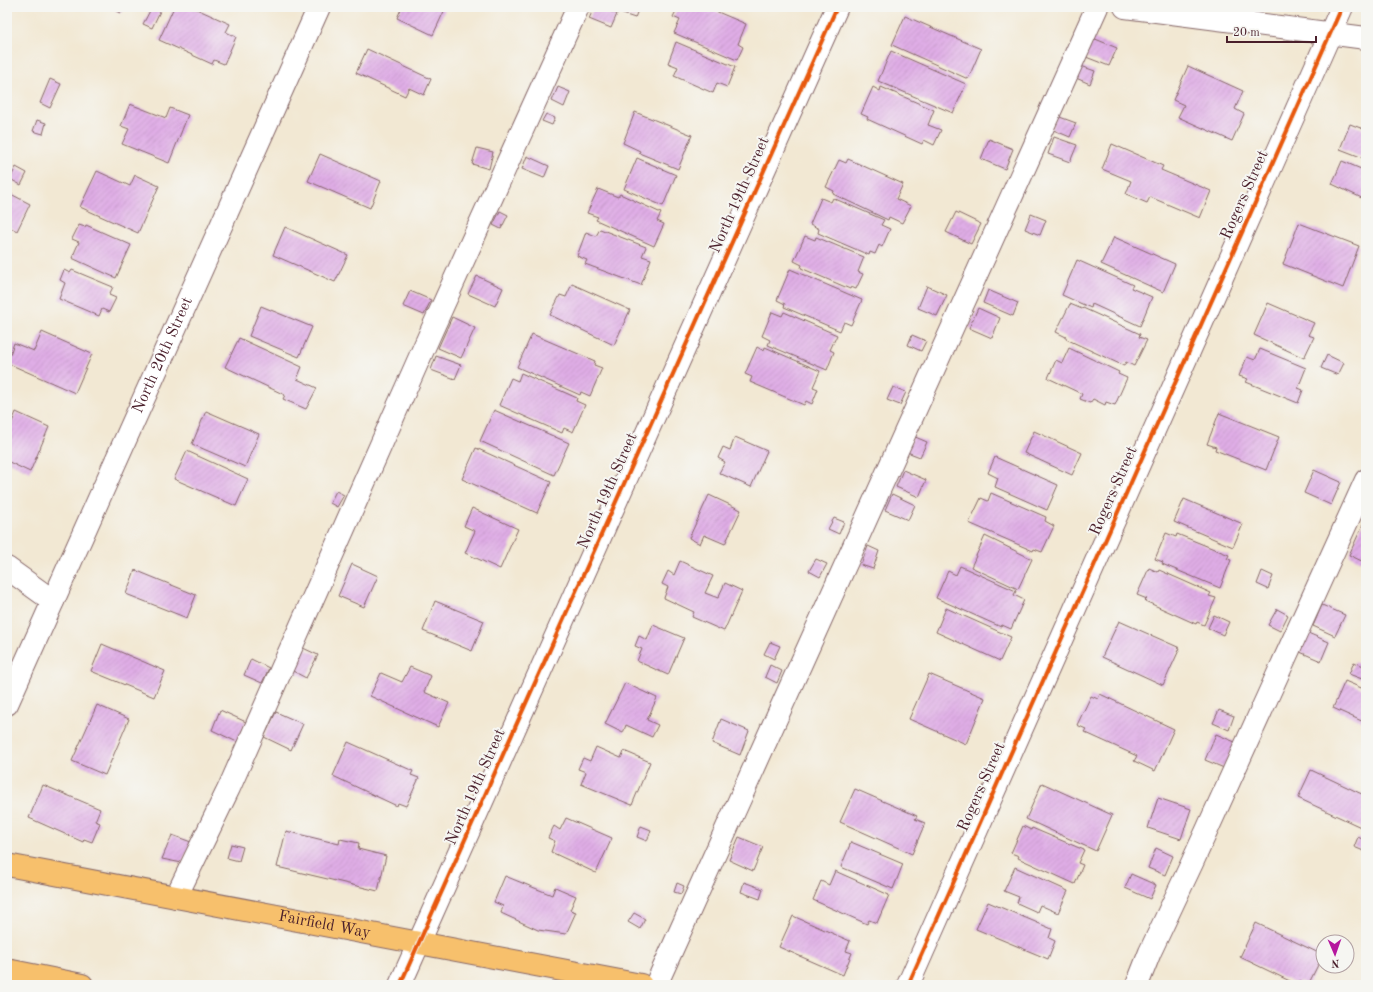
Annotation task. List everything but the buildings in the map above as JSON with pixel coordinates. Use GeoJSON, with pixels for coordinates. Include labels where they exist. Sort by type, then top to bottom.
{"type":"FeatureCollection","features":[{"type":"Feature","properties":{"kind":"main road","name":"Fairfield Way"},"geometry":{"type":"LineString","coordinates":[[7,865],[641,985]]}},
{"type":"Feature","properties":{"kind":"main road"},"geometry":{"type":"LineString","coordinates":[[7,970],[82,985]]}},
{"type":"Feature","properties":{"kind":"street","name":"North 20th Street"},"geometry":{"type":"LineString","coordinates":[[7,704],[319,7]]}},
{"type":"Feature","properties":{"kind":"street"},"geometry":{"type":"LineString","coordinates":[[176,897],[230,788],[430,334],[578,7]]}},
{"type":"Feature","properties":{"kind":"street","name":"North 19th Street"},"geometry":{"type":"LineString","coordinates":[[400,985],[837,7]]}},
{"type":"Feature","properties":{"kind":"street"},"geometry":{"type":"LineString","coordinates":[[656,985],[1097,7]]}},
{"type":"Feature","properties":{"kind":"street"},"geometry":{"type":"LineString","coordinates":[[1125,7],[1366,38]]}},
{"type":"Feature","properties":{"kind":"street","name":"Rogers Street"},"geometry":{"type":"LineString","coordinates":[[908,985],[1342,7]]}},
{"type":"Feature","properties":{"kind":"street"},"geometry":{"type":"LineString","coordinates":[[1137,985],[1150,952],[1366,480]]}},
{"type":"Feature","properties":{"kind":"street"},"geometry":{"type":"LineString","coordinates":[[7,568],[54,601]]}},
{"type":"Feature","properties":{"kind":"cycle path"},"geometry":{"type":"LineString","coordinates":[[400,985],[837,7]]}},
{"type":"Feature","properties":{"kind":"cycle path"},"geometry":{"type":"LineString","coordinates":[[908,985],[1342,7]]}}]}
